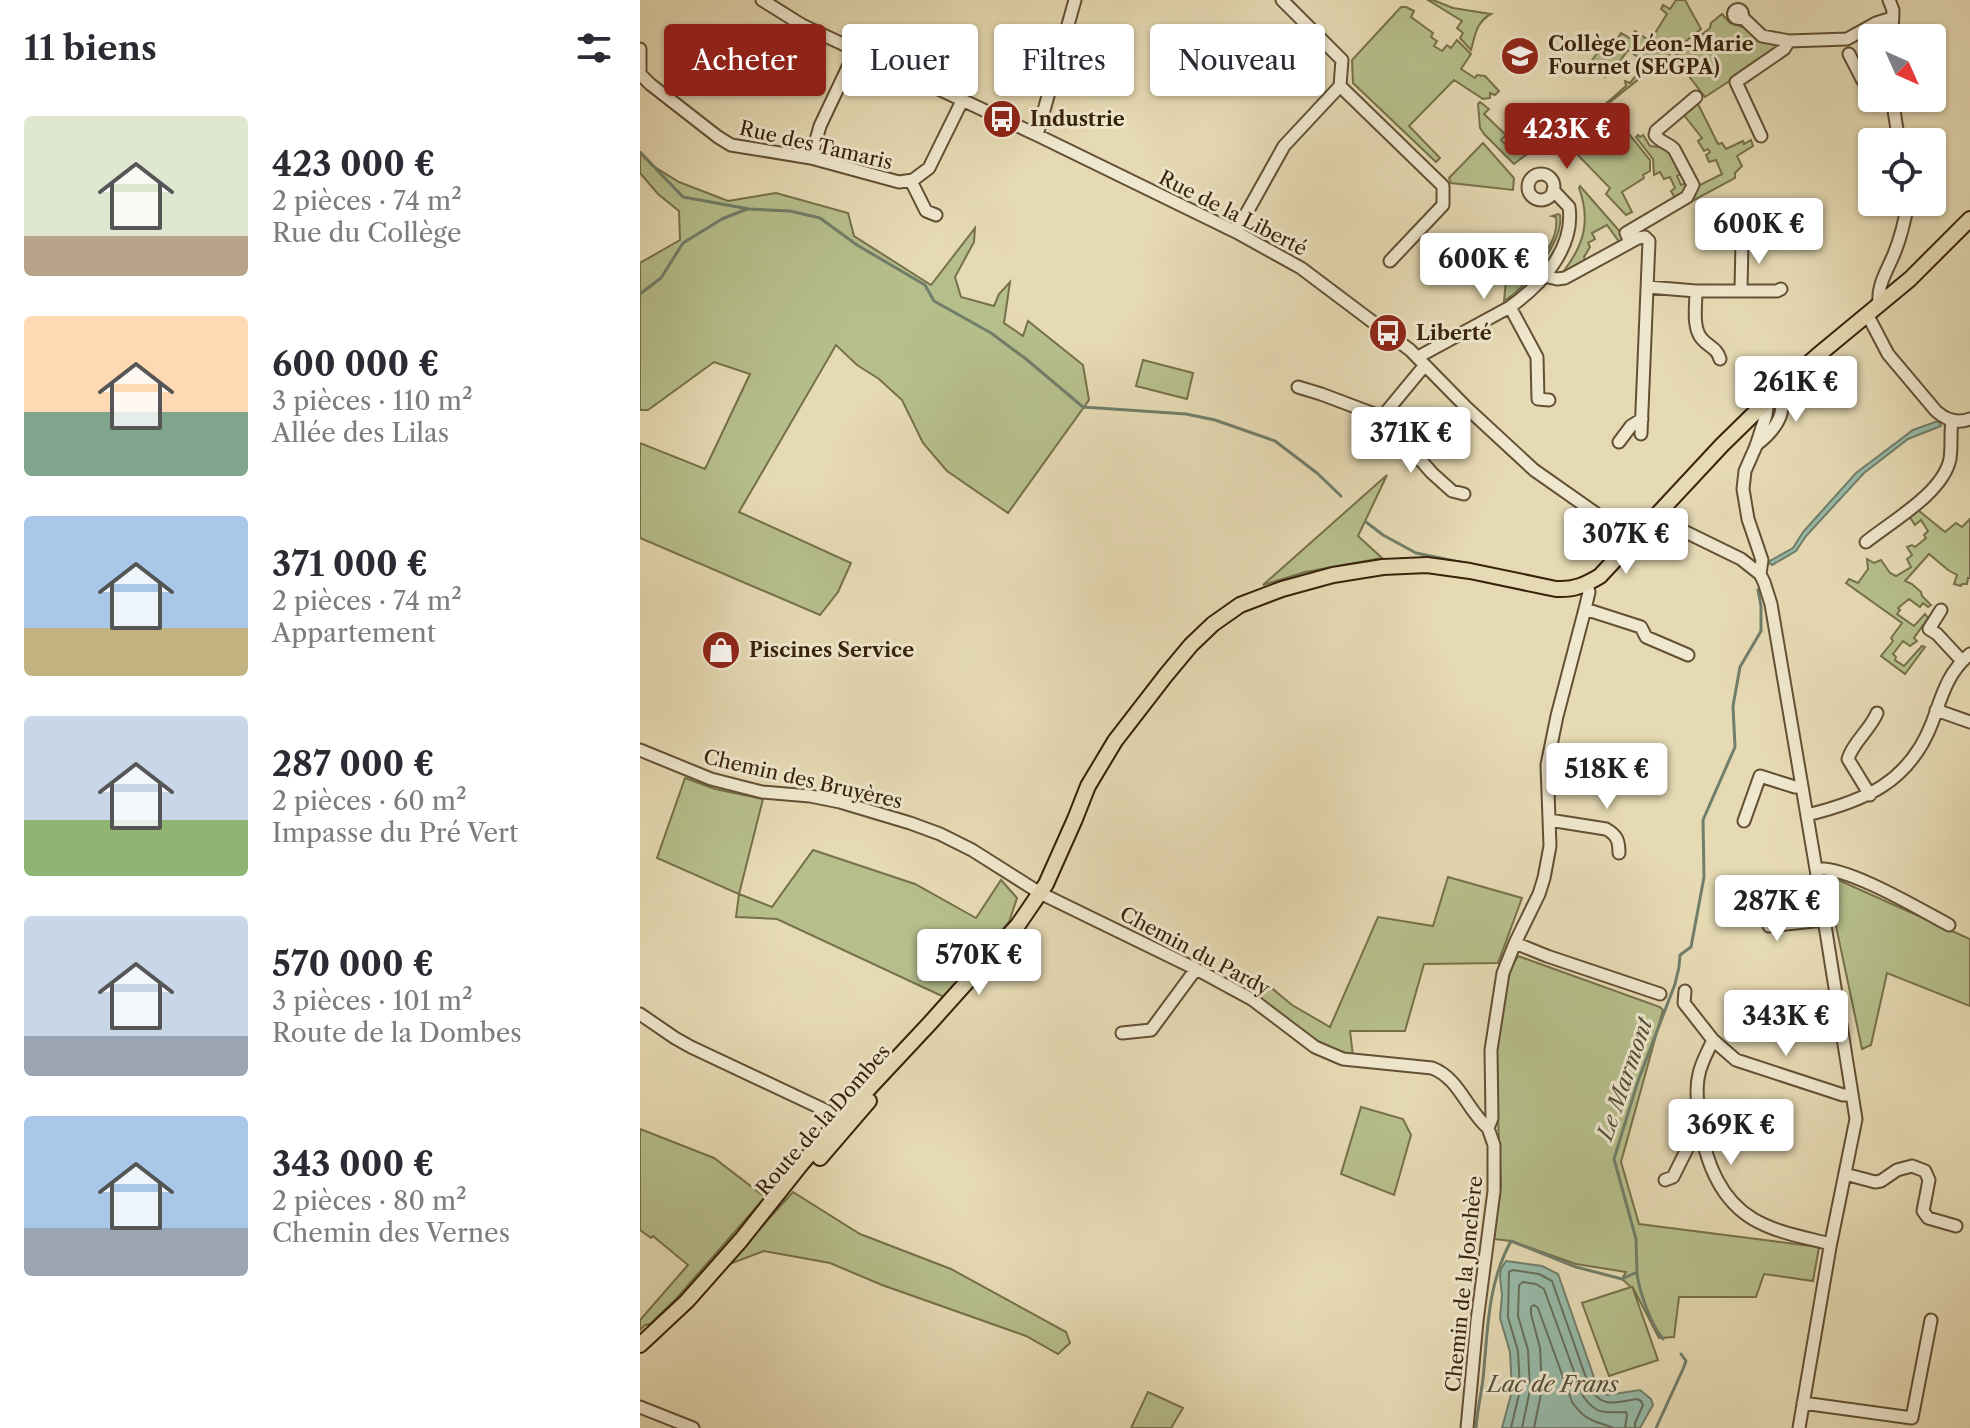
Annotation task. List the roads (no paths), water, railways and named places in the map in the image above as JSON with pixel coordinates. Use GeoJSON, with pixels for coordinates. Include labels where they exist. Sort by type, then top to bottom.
{"type":"FeatureCollection","features":[{"type":"Feature","properties":{"kind":"main road"},"geometry":{"type":"LineString","coordinates":[[1587,585],[1600,576],[1722,445],[1772,397],[1910,279],[1970,219]]}},
{"type":"Feature","properties":{"kind":"main road","name":"Route de la Dombes"},"geometry":{"type":"LineString","coordinates":[[640,1345],[776,1208],[842,1125],[883,1085],[931,1022],[1018,925],[1056,864],[1088,786],[1109,750],[1166,675],[1213,624],[1240,605],[1258,598],[1321,578],[1383,567],[1442,567],[1556,589],[1587,585]]}},
{"type":"Feature","properties":{"kind":"main road"},"geometry":{"type":"LineString","coordinates":[[640,1357],[687,1301]]}},
{"type":"Feature","properties":{"kind":"street","name":"Rue de la Liberté"},"geometry":{"type":"LineString","coordinates":[[762,0],[802,25],[842,44]]}},
{"type":"Feature","properties":{"kind":"street"},"geometry":{"type":"LineString","coordinates":[[1037,135],[1075,0]]}},
{"type":"Feature","properties":{"kind":"street"},"geometry":{"type":"LineString","coordinates":[[1236,232],[1284,146],[1340,86],[1342,60],[1282,0]]}},
{"type":"Feature","properties":{"kind":"street"},"geometry":{"type":"LineString","coordinates":[[1889,0],[1893,10],[1892,24]]}},
{"type":"Feature","properties":{"kind":"street"},"geometry":{"type":"LineString","coordinates":[[1741,16],[1762,36],[1789,41],[1847,39],[1892,18]]}},
{"type":"Feature","properties":{"kind":"street"},"geometry":{"type":"LineString","coordinates":[[1761,136],[1736,82],[1784,49],[1789,41]]}},
{"type":"Feature","properties":{"kind":"street"},"geometry":{"type":"LineString","coordinates":[[640,49],[640,73]]}},
{"type":"Feature","properties":{"kind":"street"},"geometry":{"type":"LineString","coordinates":[[1849,54],[1858,71]]}},
{"type":"Feature","properties":{"kind":"street","name":"Rue des Tamaris"},"geometry":{"type":"LineString","coordinates":[[640,73],[650,84],[731,145],[811,158],[899,182],[920,177],[929,168],[962,101]]}},
{"type":"Feature","properties":{"kind":"street"},"geometry":{"type":"LineString","coordinates":[[811,158],[820,126],[842,80]]}},
{"type":"Feature","properties":{"kind":"street"},"geometry":{"type":"LineString","coordinates":[[1340,86],[1443,186],[1443,205],[1390,261]]}},
{"type":"Feature","properties":{"kind":"street","name":"Rue de la Liberté"},"geometry":{"type":"LineString","coordinates":[[952,96],[1236,232],[1301,268],[1421,361],[1534,470],[1591,511],[1637,536]]}},
{"type":"Feature","properties":{"kind":"street"},"geometry":{"type":"LineString","coordinates":[[1630,242],[1626,233],[1691,192],[1693,185],[1674,149],[1659,141],[1655,135],[1696,97]]}},
{"type":"Feature","properties":{"kind":"street"},"geometry":{"type":"LineString","coordinates":[[911,181],[926,211],[936,215]]}},
{"type":"Feature","properties":{"kind":"street"},"geometry":{"type":"LineString","coordinates":[[1382,417],[1421,361],[1510,307],[1544,276],[1559,254],[1569,224],[1569,207],[1553,190]]}},
{"type":"Feature","properties":{"kind":"street"},"geometry":{"type":"LineString","coordinates":[[1906,216],[1873,309],[1888,354],[1936,411],[1952,421],[1970,419]]}},
{"type":"Feature","properties":{"kind":"street"},"geometry":{"type":"LineString","coordinates":[[1544,276],[1565,278],[1630,242],[1645,237],[1649,241],[1641,434]]}},
{"type":"Feature","properties":{"kind":"street"},"geometry":{"type":"LineString","coordinates":[[1741,291],[1742,241]]}},
{"type":"Feature","properties":{"kind":"street"},"geometry":{"type":"LineString","coordinates":[[1648,287],[1696,291],[1781,289]]}},
{"type":"Feature","properties":{"kind":"street"},"geometry":{"type":"LineString","coordinates":[[1696,291],[1699,337],[1718,352],[1720,359]]}},
{"type":"Feature","properties":{"kind":"street"},"geometry":{"type":"LineString","coordinates":[[1510,307],[1537,357],[1538,399],[1549,400]]}},
{"type":"Feature","properties":{"kind":"street"},"geometry":{"type":"LineString","coordinates":[[1525,368],[1537,357]]}},
{"type":"Feature","properties":{"kind":"street"},"geometry":{"type":"LineString","coordinates":[[1298,387],[1382,417],[1432,473],[1452,491],[1464,494]]}},
{"type":"Feature","properties":{"kind":"street"},"geometry":{"type":"LineString","coordinates":[[1760,574],[1762,560],[1748,519],[1743,489],[1745,471],[1772,397]]}},
{"type":"Feature","properties":{"kind":"street"},"geometry":{"type":"LineString","coordinates":[[1619,442],[1631,426],[1642,419]]}},
{"type":"Feature","properties":{"kind":"street"},"geometry":{"type":"LineString","coordinates":[[1866,542],[1930,493],[1943,477],[1950,459],[1952,421]]}},
{"type":"Feature","properties":{"kind":"street"},"geometry":{"type":"LineString","coordinates":[[1655,517],[1741,559],[1760,574],[1764,582],[1771,604],[1856,1119],[1830,1244],[1799,1428]]}},
{"type":"Feature","properties":{"kind":"street","name":"Chemin de la Jonchère"},"geometry":{"type":"LineString","coordinates":[[1467,1428],[1494,1191],[1494,1145],[1488,1128],[1492,1118],[1491,1050],[1503,973],[1544,878],[1550,846],[1547,765],[1589,592],[1587,585]]}},
{"type":"Feature","properties":{"kind":"street"},"geometry":{"type":"LineString","coordinates":[[1585,609],[1641,627],[1646,637],[1688,655]]}},
{"type":"Feature","properties":{"kind":"street"},"geometry":{"type":"LineString","coordinates":[[1807,815],[1870,795],[1894,778],[1927,736],[1944,686],[1966,657],[1929,629],[1941,610]]}},
{"type":"Feature","properties":{"kind":"street"},"geometry":{"type":"LineString","coordinates":[[1936,710],[1970,722]]}},
{"type":"Feature","properties":{"kind":"street"},"geometry":{"type":"LineString","coordinates":[[1870,795],[1848,759],[1877,713]]}},
{"type":"Feature","properties":{"kind":"street"},"geometry":{"type":"LineString","coordinates":[[1551,748],[1652,774]]}},
{"type":"Feature","properties":{"kind":"street","name":"Chemin des Bruyères"},"geometry":{"type":"LineString","coordinates":[[640,750],[711,779],[762,792],[840,802],[910,823],[958,843],[1040,893]]}},
{"type":"Feature","properties":{"kind":"street"},"geometry":{"type":"LineString","coordinates":[[1648,787],[1657,756]]}},
{"type":"Feature","properties":{"kind":"street"},"geometry":{"type":"LineString","coordinates":[[1744,821],[1760,776],[1801,786]]}},
{"type":"Feature","properties":{"kind":"street"},"geometry":{"type":"LineString","coordinates":[[1549,820],[1606,829],[1617,838],[1619,853]]}},
{"type":"Feature","properties":{"kind":"street"},"geometry":{"type":"LineString","coordinates":[[1816,869],[1827,868],[1877,887],[1949,925]]}},
{"type":"Feature","properties":{"kind":"street","name":"Chemin du Pardy"},"geometry":{"type":"LineString","coordinates":[[1040,893],[1253,1000],[1315,1047],[1335,1056],[1443,1072],[1488,1128]]}},
{"type":"Feature","properties":{"kind":"street"},"geometry":{"type":"LineString","coordinates":[[1765,910],[1769,926],[1823,920]]}},
{"type":"Feature","properties":{"kind":"street"},"geometry":{"type":"LineString","coordinates":[[1515,943],[1660,994]]}},
{"type":"Feature","properties":{"kind":"street"},"geometry":{"type":"LineString","coordinates":[[1122,1033],[1151,1030],[1196,969]]}},
{"type":"Feature","properties":{"kind":"street"},"geometry":{"type":"LineString","coordinates":[[1682,998],[1713,1040],[1736,1060],[1843,1095],[1852,1095]]}},
{"type":"Feature","properties":{"kind":"street"},"geometry":{"type":"LineString","coordinates":[[640,1014],[691,1047],[827,1111],[842,1125]]}},
{"type":"Feature","properties":{"kind":"street"},"geometry":{"type":"LineString","coordinates":[[1713,1040],[1699,1072],[1696,1093],[1706,1154],[1722,1188],[1734,1204],[1752,1218],[1777,1230],[1830,1244]]}},
{"type":"Feature","properties":{"kind":"street"},"geometry":{"type":"LineString","coordinates":[[1665,1180],[1673,1177],[1692,1139],[1701,1131]]}},
{"type":"Feature","properties":{"kind":"street"},"geometry":{"type":"LineString","coordinates":[[1845,1174],[1875,1182],[1912,1166],[1925,1171],[1929,1180],[1923,1211],[1925,1216],[1956,1226]]}},
{"type":"Feature","properties":{"kind":"street"},"geometry":{"type":"LineString","coordinates":[[1803,1403],[1912,1418],[1931,1320]]}},
{"type":"Feature","properties":{"kind":"street"},"geometry":{"type":"LineString","coordinates":[[640,1407],[693,1428]]}},
{"type":"Feature","properties":{"kind":"water"},"geometry":{"type":"Polygon","coordinates":[[[1938,421],[1941,426],[1908,439],[1864,473],[1796,551],[1772,565],[1768,562],[1793,548],[1803,532],[1856,473],[1913,430],[1938,421]]]}},
{"type":"Feature","properties":{"kind":"water","name":"Lac de Frans"},"geometry":{"type":"Polygon","coordinates":[[[1506,1261],[1542,1266],[1558,1274],[1597,1386],[1607,1395],[1640,1390],[1651,1399],[1653,1405],[1640,1428],[1502,1428],[1512,1391],[1510,1352],[1500,1318],[1500,1277],[1506,1261]]]}},
{"type":"Feature","properties":{"kind":"waterway"},"geometry":{"type":"LineString","coordinates":[[640,152],[683,197],[820,218],[857,245],[925,285],[934,301],[991,333],[1083,407],[1186,414],[1215,420],[1275,441],[1341,496]]}},
{"type":"Feature","properties":{"kind":"waterway"},"geometry":{"type":"LineString","coordinates":[[640,294],[661,278],[683,243],[722,219],[747,209]]}},
{"type":"Feature","properties":{"kind":"waterway"},"geometry":{"type":"LineString","coordinates":[[1366,522],[1416,553],[1464,563]]}},
{"type":"Feature","properties":{"kind":"waterway","name":"Le Marmont"},"geometry":{"type":"LineString","coordinates":[[1476,1428],[1493,1291],[1511,1241],[1576,1267],[1622,1279],[1637,1272],[1636,1239],[1614,1159],[1638,1081],[1675,984],[1680,955],[1691,947],[1704,877],[1703,820],[1735,747],[1733,706],[1740,667],[1761,631],[1758,590]]}},
{"type":"Feature","properties":{"kind":"waterway"},"geometry":{"type":"LineString","coordinates":[[1637,1273],[1646,1308],[1663,1339]]}},
{"type":"Feature","properties":{"kind":"waterway"},"geometry":{"type":"LineString","coordinates":[[1656,1428],[1686,1361],[1681,1354]]}},
{"type":"Feature","properties":{"kind":"place","name":"Collège Léon-Marie Fournet (SEGPA)"},"geometry":{"type":"Point","coordinates":[1520,56]}},
{"type":"Feature","properties":{"kind":"place","name":"Industrie"},"geometry":{"type":"Point","coordinates":[1002,119]}},
{"type":"Feature","properties":{"kind":"place","name":"Liberté"},"geometry":{"type":"Point","coordinates":[1388,333]}},
{"type":"Feature","properties":{"kind":"place","name":"Piscines Service"},"geometry":{"type":"Point","coordinates":[721,650]}}]}
